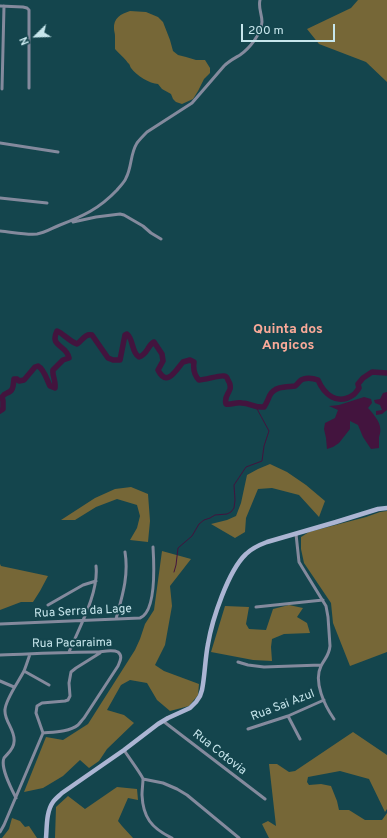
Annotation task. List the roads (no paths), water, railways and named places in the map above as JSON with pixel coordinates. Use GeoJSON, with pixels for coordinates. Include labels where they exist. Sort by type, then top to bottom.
{"type":"FeatureCollection","features":[{"type":"Feature","properties":{"kind":"main road"},"geometry":{"type":"LineString","coordinates":[[46,838],[48,814],[54,800],[163,721],[190,708],[196,702],[200,696],[204,679],[208,643],[213,623],[226,586],[245,554],[257,546],[267,542],[378,509],[387,508]]}},
{"type":"Feature","properties":{"kind":"street"},"geometry":{"type":"LineString","coordinates":[[0,231],[30,234],[42,233],[96,209],[108,199],[126,179],[134,148],[141,138],[147,132],[192,102],[224,66],[240,55],[259,33],[262,21],[259,7],[260,0]]}},
{"type":"Feature","properties":{"kind":"street"},"geometry":{"type":"LineString","coordinates":[[0,6],[23,7],[29,10],[29,88]]}},
{"type":"Feature","properties":{"kind":"street"},"geometry":{"type":"LineString","coordinates":[[2,89],[4,6]]}},
{"type":"Feature","properties":{"kind":"street"},"geometry":{"type":"LineString","coordinates":[[0,143],[58,152]]}},
{"type":"Feature","properties":{"kind":"street"},"geometry":{"type":"LineString","coordinates":[[0,198],[47,203]]}},
{"type":"Feature","properties":{"kind":"street"},"geometry":{"type":"LineString","coordinates":[[69,222],[120,214],[143,226],[161,239]]}},
{"type":"Feature","properties":{"kind":"street"},"geometry":{"type":"LineString","coordinates":[[296,534],[299,562],[327,609],[330,646],[327,657],[321,665],[318,679],[324,700],[334,719]]}},
{"type":"Feature","properties":{"kind":"street","name":"Rua Serra da Lage"},"geometry":{"type":"LineString","coordinates":[[0,624],[140,618],[144,616],[148,611],[153,591],[153,547]]}},
{"type":"Feature","properties":{"kind":"street"},"geometry":{"type":"LineString","coordinates":[[116,619],[125,583],[126,567],[124,552]]}},
{"type":"Feature","properties":{"kind":"street"},"geometry":{"type":"LineString","coordinates":[[68,652],[89,605],[96,580],[96,566]]}},
{"type":"Feature","properties":{"kind":"street"},"geometry":{"type":"LineString","coordinates":[[48,605],[83,585],[96,580]]}},
{"type":"Feature","properties":{"kind":"street"},"geometry":{"type":"LineString","coordinates":[[256,607],[323,600]]}},
{"type":"Feature","properties":{"kind":"street","name":"Rua Pacaraima"},"geometry":{"type":"LineString","coordinates":[[0,655],[101,652],[113,650],[120,654],[121,660],[118,666],[84,718],[70,729],[43,733]]}},
{"type":"Feature","properties":{"kind":"street"},"geometry":{"type":"LineString","coordinates":[[82,652],[86,662]]}},
{"type":"Feature","properties":{"kind":"street"},"geometry":{"type":"LineString","coordinates":[[0,832],[43,733],[36,713],[37,706],[42,703],[68,700],[70,696],[69,683],[71,672],[101,652]]}},
{"type":"Feature","properties":{"kind":"street"},"geometry":{"type":"LineString","coordinates":[[16,798],[5,775],[2,764],[3,760],[14,744],[14,737],[5,710],[14,687],[24,671],[30,654]]}},
{"type":"Feature","properties":{"kind":"street"},"geometry":{"type":"LineString","coordinates":[[238,662],[264,667],[321,665]]}},
{"type":"Feature","properties":{"kind":"street"},"geometry":{"type":"LineString","coordinates":[[24,671],[49,685]]}},
{"type":"Feature","properties":{"kind":"street"},"geometry":{"type":"LineString","coordinates":[[0,681],[14,687]]}},
{"type":"Feature","properties":{"kind":"street","name":"Rua Sai Azul"},"geometry":{"type":"LineString","coordinates":[[248,729],[288,716],[324,700]]}},
{"type":"Feature","properties":{"kind":"street"},"geometry":{"type":"LineString","coordinates":[[288,716],[300,739]]}},
{"type":"Feature","properties":{"kind":"street","name":"Rua Cotovia"},"geometry":{"type":"LineString","coordinates":[[163,721],[265,799]]}},
{"type":"Feature","properties":{"kind":"street"},"geometry":{"type":"LineString","coordinates":[[124,750],[143,779],[143,808],[148,819],[155,828],[172,838]]}},
{"type":"Feature","properties":{"kind":"street"},"geometry":{"type":"LineString","coordinates":[[143,779],[163,783],[187,795],[239,838]]}},
{"type":"Feature","properties":{"kind":"waterway"},"geometry":{"type":"LineString","coordinates":[[0,411],[3,409],[2,397],[12,389],[14,379],[19,381],[24,380],[35,367],[40,367],[44,372],[50,386],[55,388],[53,370],[63,360],[69,358],[68,354],[55,340],[57,331],[77,344],[85,336],[92,335],[108,358],[113,360],[120,360],[125,335],[127,334],[131,339],[136,355],[139,357],[142,356],[154,342],[162,354],[163,361],[158,370],[161,375],[165,377],[171,376],[183,362],[190,360],[194,362],[194,372],[199,380],[219,376],[226,377],[230,383],[226,404],[240,403],[264,407],[270,395],[275,390],[295,386],[302,380],[309,378],[318,380],[327,394],[336,399],[342,399],[354,394],[359,388],[358,384],[363,378],[372,372],[387,373]]}},
{"type":"Feature","properties":{"kind":"waterway"},"geometry":{"type":"LineString","coordinates":[[174,572],[178,548],[192,536],[199,524],[204,520],[215,515],[227,514],[231,512],[234,508],[235,500],[234,485],[246,467],[262,461],[264,446],[269,431],[256,407]]}},
{"type":"Feature","properties":{"kind":"district","name":"Quinta dos Angicos"},"geometry":{"type":"Point","coordinates":[288,338]}}]}
